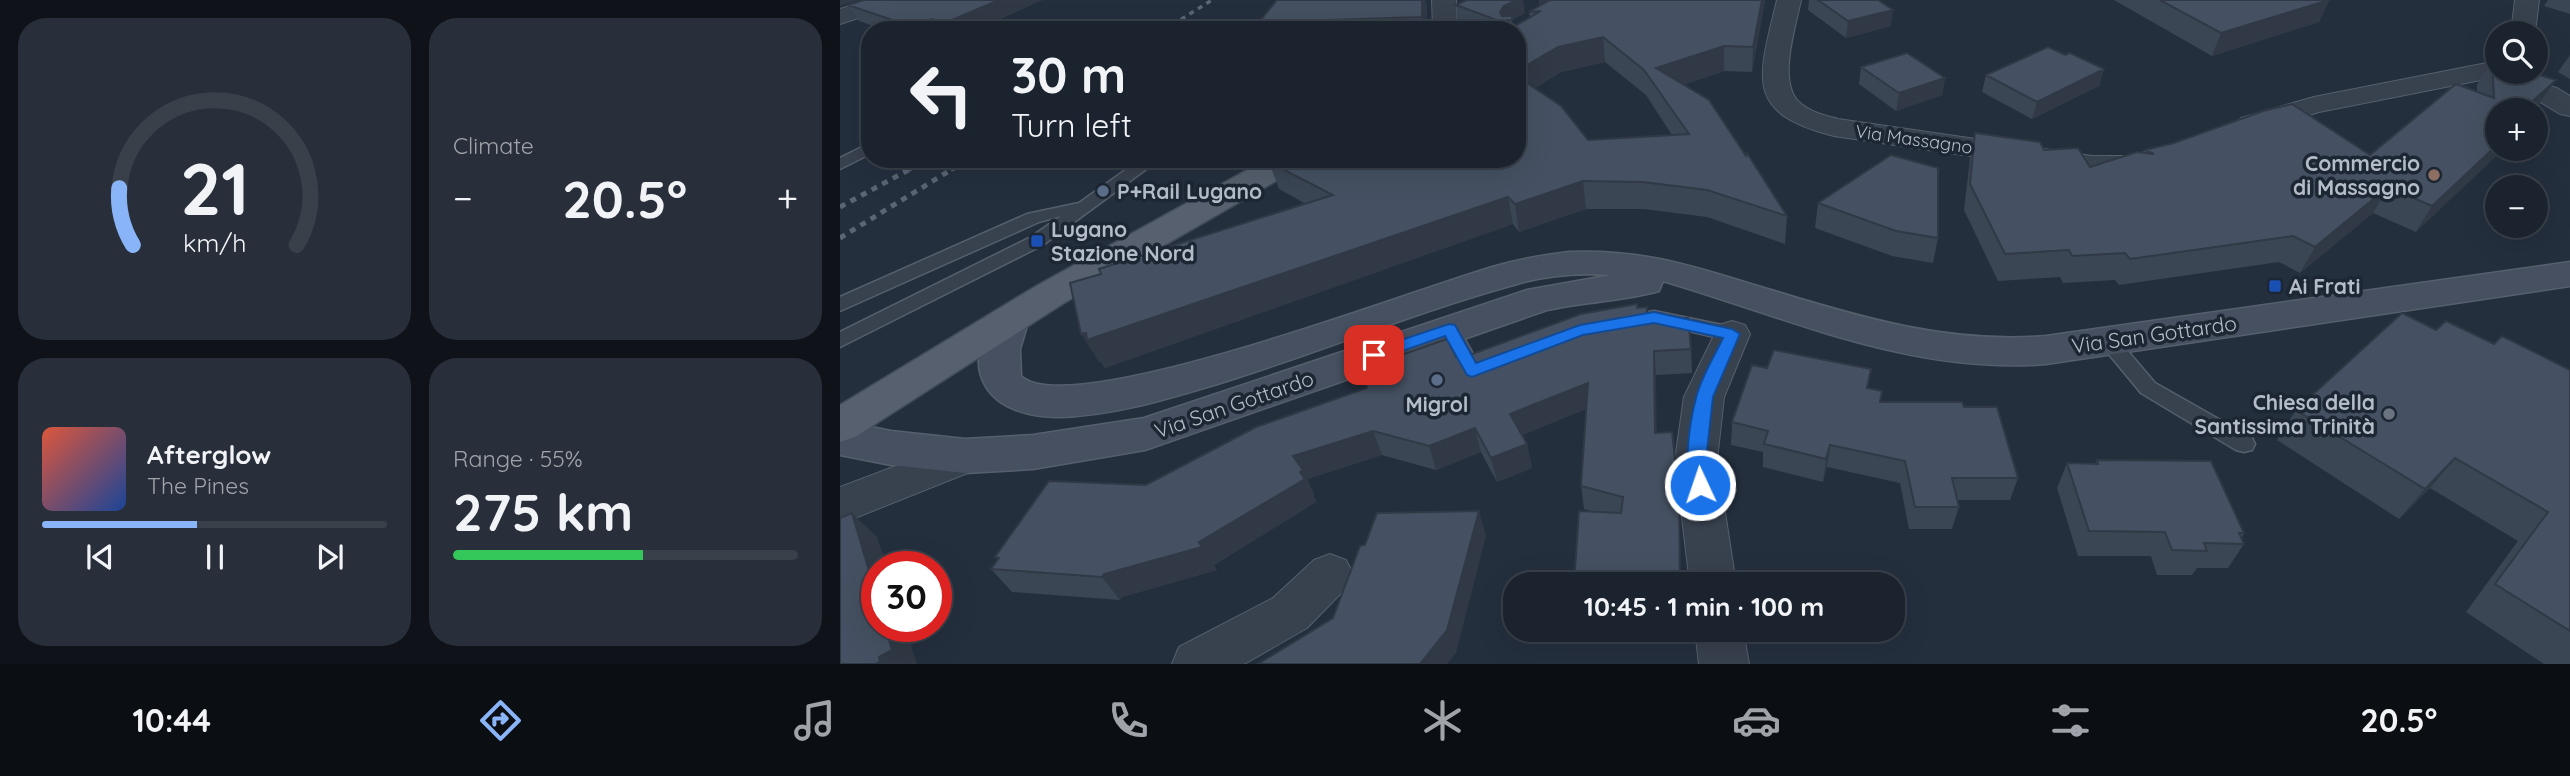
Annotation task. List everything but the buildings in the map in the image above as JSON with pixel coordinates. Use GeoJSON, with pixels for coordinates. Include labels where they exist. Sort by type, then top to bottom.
{"type":"FeatureCollection","features":[{"type":"Feature","properties":{"kind":"main road"},"geometry":{"type":"LineString","coordinates":[[840,426],[1124,251],[1275,168]]}},
{"type":"Feature","properties":{"kind":"main road","name":"Via San Gottardo"},"geometry":{"type":"LineString","coordinates":[[1010,319],[999,346],[998,368],[1003,382],[1016,394],[1038,400],[1065,402],[1152,388],[1239,363],[1509,273],[1583,260],[1638,264],[1671,271],[1859,330],[1941,350],[1968,353],[2031,352],[2570,274]]}},
{"type":"Feature","properties":{"kind":"main road","name":"Via San Gottardo"},"geometry":{"type":"LineString","coordinates":[[840,438],[891,448],[965,456],[1033,452],[1145,434],[1540,299],[1627,284],[1667,283],[1742,295]]}},
{"type":"Feature","properties":{"kind":"street"},"geometry":{"type":"LineString","coordinates":[[840,17],[890,0]]}},
{"type":"Feature","properties":{"kind":"street"},"geometry":{"type":"LineString","coordinates":[[1444,0],[1445,21]]}},
{"type":"Feature","properties":{"kind":"street","name":"Via Massagno"},"geometry":{"type":"LineString","coordinates":[[1789,0],[1776,71],[1778,95],[1795,114],[1833,127],[2092,165],[2129,165],[2175,152]]}},
{"type":"Feature","properties":{"kind":"street"},"geometry":{"type":"LineString","coordinates":[[2524,21],[2527,0]]}},
{"type":"Feature","properties":{"kind":"street"},"geometry":{"type":"LineString","coordinates":[[2225,133],[2314,105],[2485,72]]}},
{"type":"Feature","properties":{"kind":"street"},"geometry":{"type":"LineString","coordinates":[[2518,84],[2565,104]]}},
{"type":"Feature","properties":{"kind":"street"},"geometry":{"type":"LineString","coordinates":[[2544,84],[2565,104]]}},
{"type":"Feature","properties":{"kind":"street"},"geometry":{"type":"LineString","coordinates":[[1711,572],[1696,460],[1704,397],[1732,334]]}},
{"type":"Feature","properties":{"kind":"street"},"geometry":{"type":"LineString","coordinates":[[840,506],[965,456]]}},
{"type":"Feature","properties":{"kind":"street"},"geometry":{"type":"LineString","coordinates":[[1197,664],[1290,613],[1330,574]]}},
{"type":"Feature","properties":{"kind":"street"},"geometry":{"type":"LineString","coordinates":[[1721,642],[1724,664]]}},
{"type":"Feature","properties":{"kind":"lane"},"geometry":{"type":"LineString","coordinates":[[840,164],[861,153]]}},
{"type":"Feature","properties":{"kind":"lane"},"geometry":{"type":"LineString","coordinates":[[840,340],[1037,241],[1139,168]]}},
{"type":"Feature","properties":{"kind":"lane"},"geometry":{"type":"LineString","coordinates":[[840,305],[858,294],[1033,218],[1086,204]]}},
{"type":"Feature","properties":{"kind":"lane"},"geometry":{"type":"LineString","coordinates":[[1605,326],[1654,317],[1732,334]]}},
{"type":"Feature","properties":{"kind":"lane"},"geometry":{"type":"LineString","coordinates":[[1449,329],[1472,371],[1496,362]]}},
{"type":"Feature","properties":{"kind":"lane"},"geometry":{"type":"LineString","coordinates":[[2108,341],[2148,388],[2244,444]]}},
{"type":"Feature","properties":{"kind":"railway"},"geometry":{"type":"LineString","coordinates":[[1178,21],[1212,0]]}},
{"type":"Feature","properties":{"kind":"railway"},"geometry":{"type":"LineString","coordinates":[[840,207],[912,168]]}},
{"type":"Feature","properties":{"kind":"railway"},"geometry":{"type":"LineString","coordinates":[[909,170],[913,168]]}},
{"type":"Feature","properties":{"kind":"railway"},"geometry":{"type":"LineString","coordinates":[[840,238],[954,168]]}},
{"type":"Feature","properties":{"kind":"place","name":"Commercio di Massagno"},"geometry":{"type":"Point","coordinates":[2434,175]}},
{"type":"Feature","properties":{"kind":"place","name":"P+Rail Lugano"},"geometry":{"type":"Point","coordinates":[1103,191]}},
{"type":"Feature","properties":{"kind":"place","name":"Lugano Stazione Nord"},"geometry":{"type":"Point","coordinates":[1037,241]}},
{"type":"Feature","properties":{"kind":"place","name":"Ai Frati"},"geometry":{"type":"Point","coordinates":[2275,286]}},
{"type":"Feature","properties":{"kind":"place","name":"Migrol"},"geometry":{"type":"Point","coordinates":[1437,380]}},
{"type":"Feature","properties":{"kind":"place","name":"Chiesa della Santissima Trinità"},"geometry":{"type":"Point","coordinates":[2389,414]}},
{"type":"Feature","properties":{"kind":"route"},"geometry":{"type":"LineString","coordinates":[[1374,355],[1449,329],[1472,371],[1580,330],[1654,317],[1732,334],[1704,397],[1696,460],[1700,485]]}}]}
